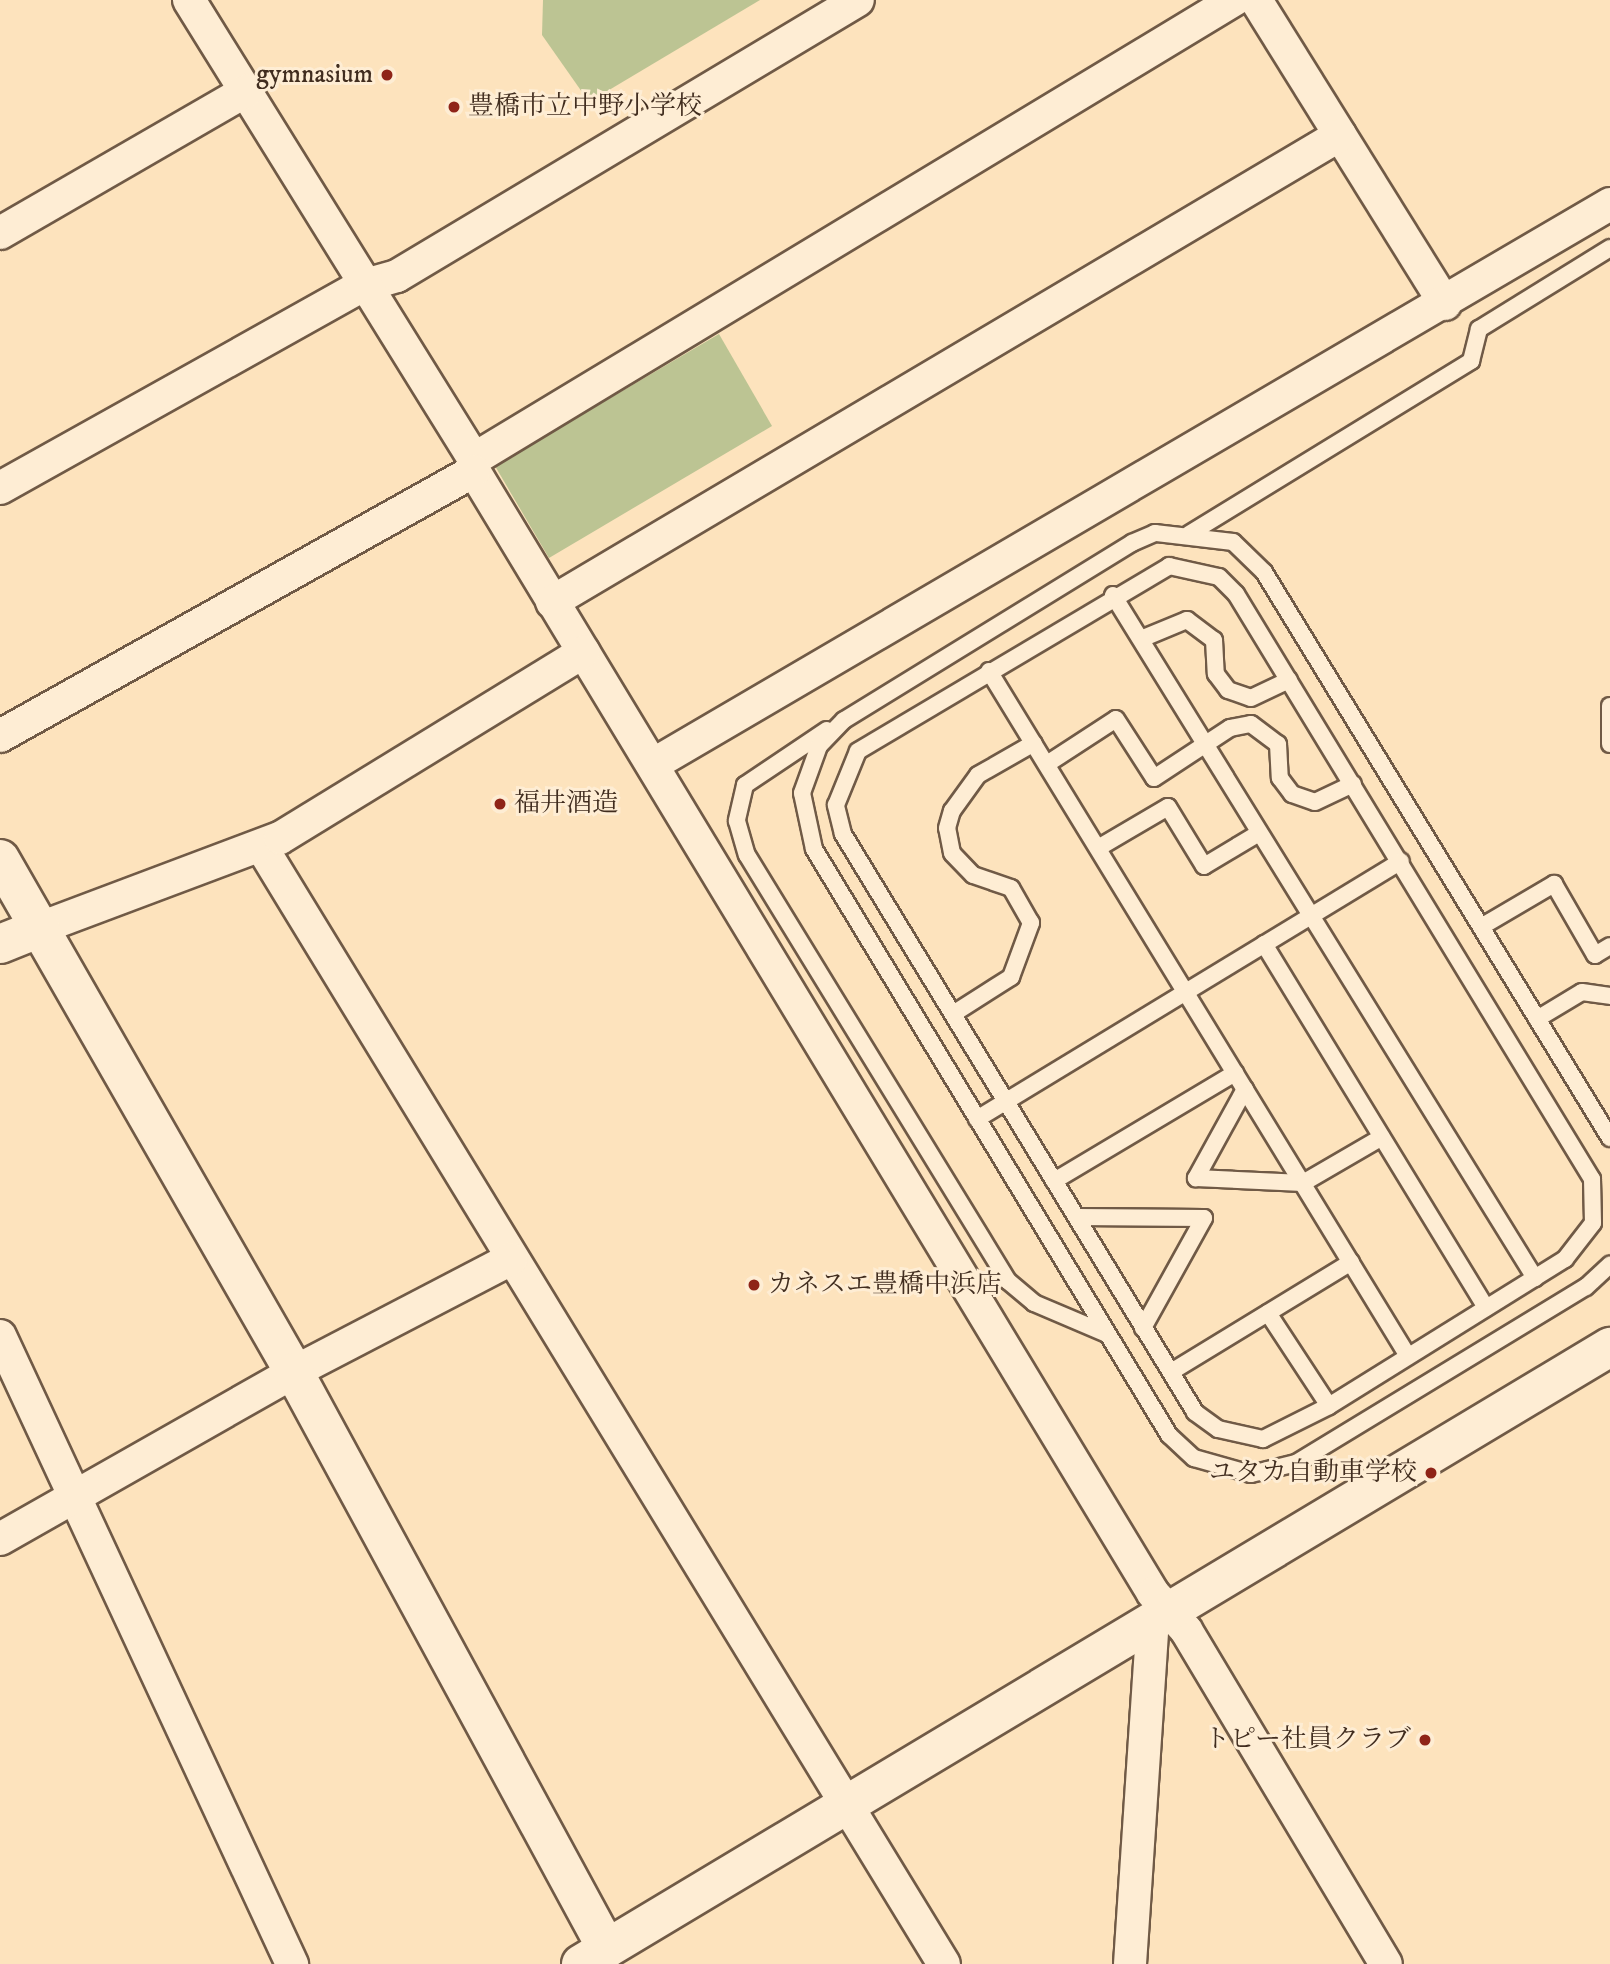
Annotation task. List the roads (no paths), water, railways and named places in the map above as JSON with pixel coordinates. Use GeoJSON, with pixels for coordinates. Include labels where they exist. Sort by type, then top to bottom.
{"type":"FeatureCollection","features":[{"type":"Feature","properties":{"kind":"street"},"geometry":{"type":"LineString","coordinates":[[189,0],[248,90],[362,286],[474,465],[552,602],[653,764],[1160,1614],[1186,1630],[1386,1964]]}},
{"type":"Feature","properties":{"kind":"street"},"geometry":{"type":"LineString","coordinates":[[0,488],[362,286],[397,276],[858,0]]}},
{"type":"Feature","properties":{"kind":"street"},"geometry":{"type":"LineString","coordinates":[[0,736],[474,465],[1234,0]]}},
{"type":"Feature","properties":{"kind":"street"},"geometry":{"type":"LineString","coordinates":[[1256,0],[1445,304]]}},
{"type":"Feature","properties":{"kind":"street"},"geometry":{"type":"LineString","coordinates":[[0,233],[248,90]]}},
{"type":"Feature","properties":{"kind":"street"},"geometry":{"type":"LineString","coordinates":[[552,602],[1340,135]]}},
{"type":"Feature","properties":{"kind":"street"},"geometry":{"type":"LineString","coordinates":[[653,764],[1445,304],[1610,204]]}},
{"type":"Feature","properties":{"kind":"street"},"geometry":{"type":"LineString","coordinates":[[0,944],[261,846],[583,652]]}},
{"type":"Feature","properties":{"kind":"street"},"geometry":{"type":"LineString","coordinates":[[261,846],[944,1964]]}},
{"type":"Feature","properties":{"kind":"street"},"geometry":{"type":"LineString","coordinates":[[0,859],[294,1372],[601,1959],[844,1804],[1610,1347]]}},
{"type":"Feature","properties":{"kind":"street"},"geometry":{"type":"LineString","coordinates":[[0,1539],[75,1500],[294,1372],[511,1259]]}},
{"type":"Feature","properties":{"kind":"street"},"geometry":{"type":"LineString","coordinates":[[0,1336],[292,1964]]}},
{"type":"Feature","properties":{"kind":"street"},"geometry":{"type":"LineString","coordinates":[[1130,1964],[1160,1614]]}},
{"type":"Feature","properties":{"kind":"lane"},"geometry":{"type":"LineString","coordinates":[[1189,534],[1471,361],[1479,329],[1610,248]]}},
{"type":"Feature","properties":{"kind":"lane"},"geometry":{"type":"LineString","coordinates":[[1107,1334],[1034,1303],[1008,1281],[741,842],[745,785],[767,764],[844,720],[1132,543],[1155,533],[1189,534],[1233,542],[1264,572],[1610,1138]]}},
{"type":"Feature","properties":{"kind":"lane"},"geometry":{"type":"LineString","coordinates":[[1169,566],[1219,576],[1289,680],[1401,861],[1592,1179],[1593,1223],[1585,1239],[1535,1278],[1282,1434],[1246,1437],[1205,1422],[1143,1328],[843,834],[836,805],[858,751],[989,671],[1113,595],[1169,566]]}},
{"type":"Feature","properties":{"kind":"lane"},"geometry":{"type":"LineString","coordinates":[[1113,595],[1535,1278]]}},
{"type":"Feature","properties":{"kind":"lane"},"geometry":{"type":"LineString","coordinates":[[1140,639],[1187,620],[1214,640],[1216,674],[1228,690],[1251,698],[1289,680]]}},
{"type":"Feature","properties":{"kind":"lane"},"geometry":{"type":"LineString","coordinates":[[989,671],[1408,1356]]}},
{"type":"Feature","properties":{"kind":"lane"},"geometry":{"type":"LineString","coordinates":[[1610,706],[1610,744]]}},
{"type":"Feature","properties":{"kind":"lane"},"geometry":{"type":"LineString","coordinates":[[1047,764],[1116,719],[1154,778],[1230,728],[1251,724],[1278,744],[1280,778],[1292,794],[1315,802],[1353,784]]}},
{"type":"Feature","properties":{"kind":"lane"},"geometry":{"type":"LineString","coordinates":[[844,720],[819,746],[806,773],[805,829],[976,1119],[1107,1334],[1182,1448],[1217,1467],[1251,1474],[1296,1463],[1586,1287],[1610,1265]]}},
{"type":"Feature","properties":{"kind":"lane"},"geometry":{"type":"LineString","coordinates":[[953,1014],[1011,977],[1031,923],[1011,888],[973,875],[952,853],[947,828],[952,811],[978,775],[1034,743]]}},
{"type":"Feature","properties":{"kind":"lane"},"geometry":{"type":"LineString","coordinates":[[1098,848],[1168,807],[1204,866],[1259,833]]}},
{"type":"Feature","properties":{"kind":"lane"},"geometry":{"type":"LineString","coordinates":[[976,1119],[1401,861]]}},
{"type":"Feature","properties":{"kind":"lane"},"geometry":{"type":"LineString","coordinates":[[1481,927],[1554,884],[1595,955],[1610,946]]}},
{"type":"Feature","properties":{"kind":"lane"},"geometry":{"type":"LineString","coordinates":[[1264,944],[1486,1308]]}},
{"type":"Feature","properties":{"kind":"lane"},"geometry":{"type":"LineString","coordinates":[[1537,1018],[1582,992],[1610,996]]}},
{"type":"Feature","properties":{"kind":"lane"},"geometry":{"type":"LineString","coordinates":[[1054,1181],[1235,1073]]}},
{"type":"Feature","properties":{"kind":"lane"},"geometry":{"type":"LineString","coordinates":[[1245,1089],[1196,1178],[1303,1183],[1382,1137]]}},
{"type":"Feature","properties":{"kind":"lane"},"geometry":{"type":"LineString","coordinates":[[1077,1217],[1204,1218],[1143,1328]]}},
{"type":"Feature","properties":{"kind":"lane"},"geometry":{"type":"LineString","coordinates":[[1171,1371],[1351,1262]]}},
{"type":"Feature","properties":{"kind":"lane"},"geometry":{"type":"LineString","coordinates":[[1268,1313],[1329,1406]]}},
{"type":"Feature","properties":{"kind":"place","name":"gymnasium"},"geometry":{"type":"Point","coordinates":[387,75]}},
{"type":"Feature","properties":{"kind":"place","name":"豊橋市立中野小学校"},"geometry":{"type":"Point","coordinates":[454,107]}},
{"type":"Feature","properties":{"kind":"place","name":"福井酒造"},"geometry":{"type":"Point","coordinates":[500,804]}},
{"type":"Feature","properties":{"kind":"place","name":"カネスエ豊橋中浜店"},"geometry":{"type":"Point","coordinates":[754,1285]}},
{"type":"Feature","properties":{"kind":"place","name":"ユタカ自動車学校"},"geometry":{"type":"Point","coordinates":[1431,1473]}},
{"type":"Feature","properties":{"kind":"place","name":"トピー社員クラブ"},"geometry":{"type":"Point","coordinates":[1425,1740]}}]}
